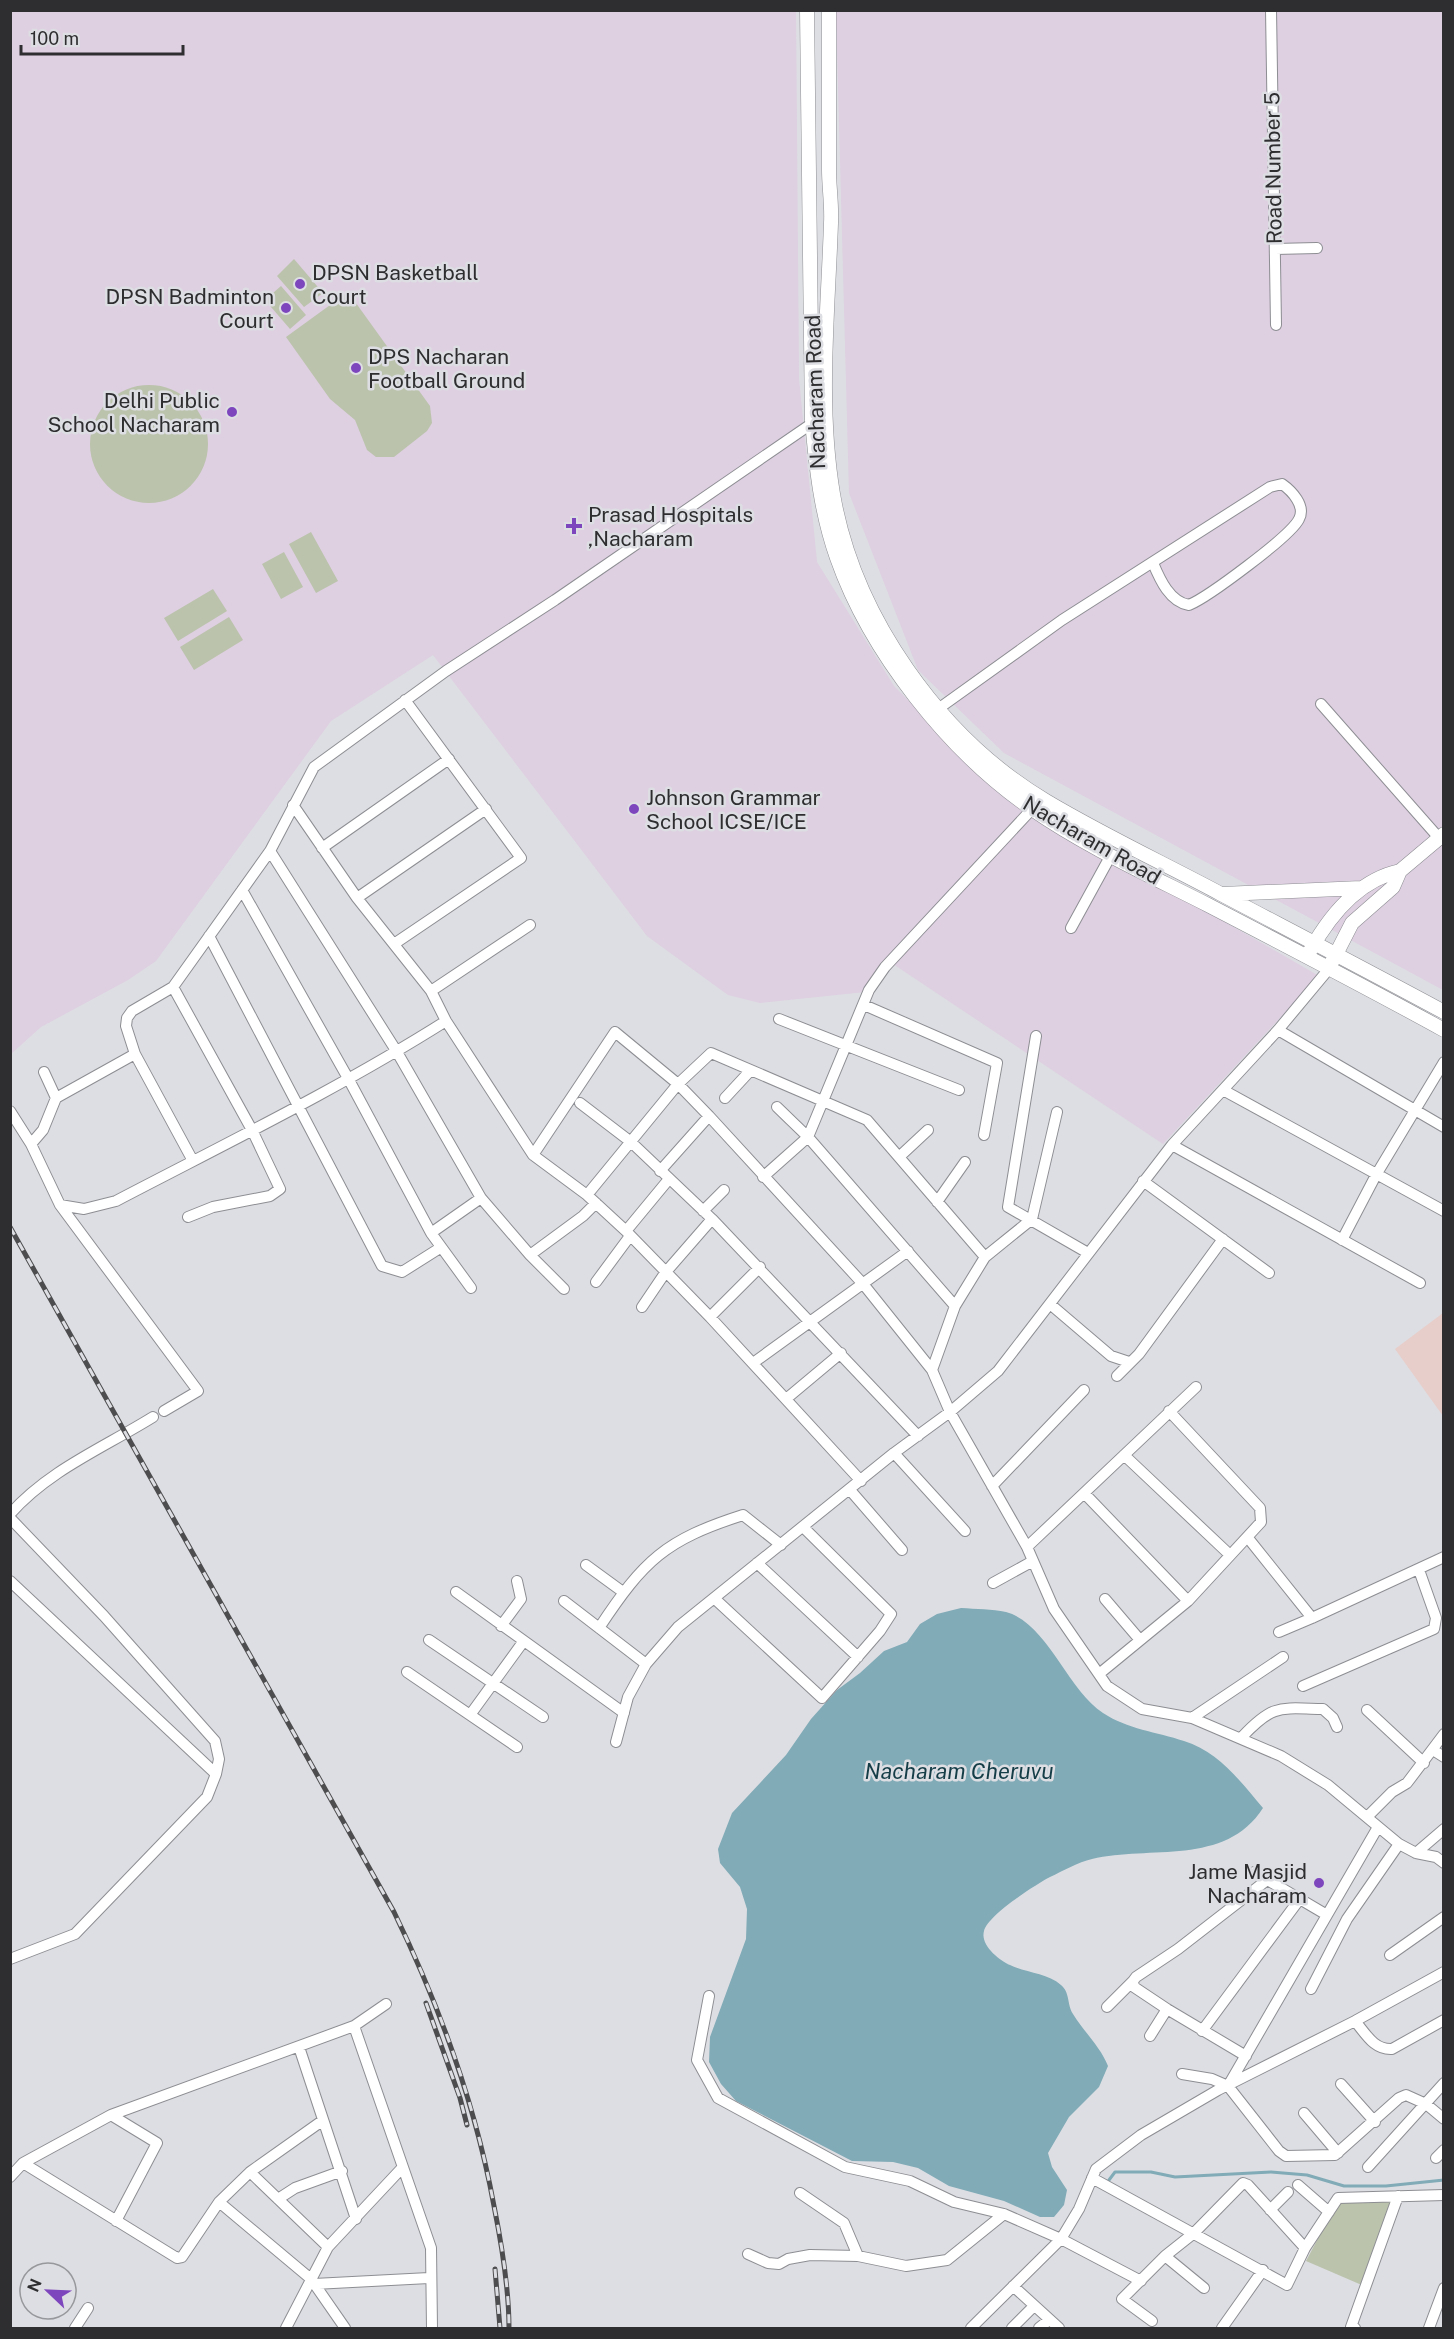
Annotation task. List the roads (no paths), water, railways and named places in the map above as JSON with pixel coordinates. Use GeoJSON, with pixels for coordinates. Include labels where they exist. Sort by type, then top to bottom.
{"type":"FeatureCollection","features":[{"type":"Feature","properties":{"kind":"main road","name":"Nacharam Road"},"geometry":{"type":"LineString","coordinates":[[807,10],[819,419],[845,545],[855,574],[895,651],[938,709],[1006,774],[1044,800],[1119,843],[1221,894],[1443,1012]]}},
{"type":"Feature","properties":{"kind":"main road","name":"Nacharam Road"},"geometry":{"type":"LineString","coordinates":[[829,10],[832,219],[816,474],[837,558],[886,656],[912,694],[952,737],[1032,809],[1111,855],[1443,1030]]}},
{"type":"Feature","properties":{"kind":"main road"},"geometry":{"type":"LineString","coordinates":[[1328,970],[1352,923],[1393,887],[1400,871],[1441,836]]}},
{"type":"Feature","properties":{"kind":"main road"},"geometry":{"type":"LineString","coordinates":[[1306,958],[1334,915],[1361,888],[1383,875],[1400,871]]}},
{"type":"Feature","properties":{"kind":"main road"},"geometry":{"type":"LineString","coordinates":[[1221,894],[1361,888]]}},
{"type":"Feature","properties":{"kind":"street","name":"Road Number 5"},"geometry":{"type":"LineString","coordinates":[[1271,10],[1276,325]]}},
{"type":"Feature","properties":{"kind":"street"},"geometry":{"type":"LineString","coordinates":[[1275,249],[1317,249]]}},
{"type":"Feature","properties":{"kind":"street"},"geometry":{"type":"LineString","coordinates":[[193,1161],[135,1054],[126,1026],[127,1018],[132,1011],[173,987],[270,851],[314,767],[405,700],[819,419]]}},
{"type":"Feature","properties":{"kind":"street"},"geometry":{"type":"LineString","coordinates":[[938,709],[1062,620],[1277,484],[1286,486],[1299,504],[1299,520],[1279,540],[1189,605],[1176,601],[1162,582],[1153,563]]}},
{"type":"Feature","properties":{"kind":"street"},"geometry":{"type":"LineString","coordinates":[[394,944],[521,858],[405,700]]}},
{"type":"Feature","properties":{"kind":"street"},"geometry":{"type":"LineString","coordinates":[[1321,704],[1441,836]]}},
{"type":"Feature","properties":{"kind":"street"},"geometry":{"type":"LineString","coordinates":[[322,848],[449,759]]}},
{"type":"Feature","properties":{"kind":"street"},"geometry":{"type":"LineString","coordinates":[[293,805],[357,898],[431,991],[446,1021],[533,1155],[592,1199],[628,1233],[710,1317],[861,1481]]}},
{"type":"Feature","properties":{"kind":"street"},"geometry":{"type":"LineString","coordinates":[[357,898],[486,808]]}},
{"type":"Feature","properties":{"kind":"street"},"geometry":{"type":"LineString","coordinates":[[763,1177],[808,1137],[869,990],[885,967],[1032,809]]}},
{"type":"Feature","properties":{"kind":"street"},"geometry":{"type":"LineString","coordinates":[[270,851],[397,1052],[481,1198],[530,1255],[564,1289]]}},
{"type":"Feature","properties":{"kind":"street"},"geometry":{"type":"LineString","coordinates":[[1071,928],[1111,855]]}},
{"type":"Feature","properties":{"kind":"street"},"geometry":{"type":"LineString","coordinates":[[242,890],[349,1080],[430,1233],[471,1288]]}},
{"type":"Feature","properties":{"kind":"street"},"geometry":{"type":"LineString","coordinates":[[431,991],[530,925]]}},
{"type":"Feature","properties":{"kind":"street"},"geometry":{"type":"LineString","coordinates":[[209,936],[382,1266],[402,1272],[440,1248]]}},
{"type":"Feature","properties":{"kind":"street"},"geometry":{"type":"LineString","coordinates":[[616,1742],[628,1696],[646,1664],[678,1627],[894,1453],[950,1412],[998,1371],[1172,1145],[1278,1030],[1328,970]]}},
{"type":"Feature","properties":{"kind":"street"},"geometry":{"type":"LineString","coordinates":[[173,987],[252,1130],[280,1189],[277,1193],[213,1207],[188,1217]]}},
{"type":"Feature","properties":{"kind":"street"},"geometry":{"type":"LineString","coordinates":[[864,1005],[997,1063],[984,1135]]}},
{"type":"Feature","properties":{"kind":"street"},"geometry":{"type":"LineString","coordinates":[[779,1018],[959,1090]]}},
{"type":"Feature","properties":{"kind":"street"},"geometry":{"type":"LineString","coordinates":[[60,1205],[84,1209],[116,1201],[298,1104],[349,1080],[446,1021]]}},
{"type":"Feature","properties":{"kind":"street"},"geometry":{"type":"LineString","coordinates":[[1278,1030],[1443,1126]]}},
{"type":"Feature","properties":{"kind":"street"},"geometry":{"type":"LineString","coordinates":[[533,1155],[615,1032],[678,1084],[709,1116],[864,1285],[932,1370],[950,1412],[1027,1547],[1054,1609],[1107,1686],[1142,1709],[1192,1718],[1242,1737],[1307,1771],[1399,1844],[1416,1853],[1436,1857],[1443,1863]]}},
{"type":"Feature","properties":{"kind":"street"},"geometry":{"type":"LineString","coordinates":[[1036,1036],[1008,1207],[1088,1252]]}},
{"type":"Feature","properties":{"kind":"street"},"geometry":{"type":"LineString","coordinates":[[530,1255],[584,1216],[592,1199],[631,1142],[678,1084],[711,1053],[867,1120],[985,1257]]}},
{"type":"Feature","properties":{"kind":"street"},"geometry":{"type":"LineString","coordinates":[[31,1144],[43,1130],[56,1098],[135,1054]]}},
{"type":"Feature","properties":{"kind":"street"},"geometry":{"type":"LineString","coordinates":[[1342,1240],[1376,1175],[1443,1062]]}},
{"type":"Feature","properties":{"kind":"street"},"geometry":{"type":"LineString","coordinates":[[725,1098],[750,1071]]}},
{"type":"Feature","properties":{"kind":"street"},"geometry":{"type":"LineString","coordinates":[[44,1072],[56,1098]]}},
{"type":"Feature","properties":{"kind":"street"},"geometry":{"type":"LineString","coordinates":[[1223,1090],[1443,1211]]}},
{"type":"Feature","properties":{"kind":"street"},"geometry":{"type":"LineString","coordinates":[[580,1103],[631,1142],[708,1215],[760,1267],[918,1436]]}},
{"type":"Feature","properties":{"kind":"street"},"geometry":{"type":"LineString","coordinates":[[777,1107],[808,1137],[955,1306]]}},
{"type":"Feature","properties":{"kind":"street"},"geometry":{"type":"LineString","coordinates":[[10,1111],[31,1144],[60,1205],[198,1392],[164,1411]]}},
{"type":"Feature","properties":{"kind":"street"},"geometry":{"type":"LineString","coordinates":[[932,1370],[955,1306],[985,1257],[1032,1219],[1057,1112]]}},
{"type":"Feature","properties":{"kind":"street"},"geometry":{"type":"LineString","coordinates":[[660,1171],[709,1116]]}},
{"type":"Feature","properties":{"kind":"street"},"geometry":{"type":"LineString","coordinates":[[899,1157],[928,1130]]}},
{"type":"Feature","properties":{"kind":"street"},"geometry":{"type":"LineString","coordinates":[[1172,1145],[1420,1283]]}},
{"type":"Feature","properties":{"kind":"street"},"geometry":{"type":"LineString","coordinates":[[938,1202],[965,1162]]}},
{"type":"Feature","properties":{"kind":"street"},"geometry":{"type":"LineString","coordinates":[[596,1282],[628,1233],[669,1179]]}},
{"type":"Feature","properties":{"kind":"street"},"geometry":{"type":"LineString","coordinates":[[1143,1181],[1269,1273]]}},
{"type":"Feature","properties":{"kind":"street"},"geometry":{"type":"LineString","coordinates":[[642,1307],[724,1190]]}},
{"type":"Feature","properties":{"kind":"street"},"geometry":{"type":"LineString","coordinates":[[430,1233],[481,1198]]}},
{"type":"Feature","properties":{"kind":"street"},"geometry":{"type":"LineString","coordinates":[[1117,1376],[1129,1362],[1140,1354],[1223,1239]]}},
{"type":"Feature","properties":{"kind":"street"},"geometry":{"type":"LineString","coordinates":[[753,1363],[908,1251]]}},
{"type":"Feature","properties":{"kind":"street"},"geometry":{"type":"LineString","coordinates":[[710,1317],[760,1267]]}},
{"type":"Feature","properties":{"kind":"street"},"geometry":{"type":"LineString","coordinates":[[1050,1304],[1111,1356],[1129,1362]]}},
{"type":"Feature","properties":{"kind":"street"},"geometry":{"type":"LineString","coordinates":[[786,1399],[841,1353]]}},
{"type":"Feature","properties":{"kind":"street"},"geometry":{"type":"LineString","coordinates":[[1027,1547],[1196,1387]]}},
{"type":"Feature","properties":{"kind":"street"},"geometry":{"type":"LineString","coordinates":[[992,1486],[1084,1390]]}},
{"type":"Feature","properties":{"kind":"street"},"geometry":{"type":"LineString","coordinates":[[1099,1674],[1188,1600],[1261,1522],[1260,1508],[1170,1411]]}},
{"type":"Feature","properties":{"kind":"street"},"geometry":{"type":"LineString","coordinates":[[10,1959],[75,1934],[207,1797],[216,1774],[219,1760],[215,1741],[104,1616],[10,1516],[60,1469],[116,1440],[153,1417]]}},
{"type":"Feature","properties":{"kind":"street"},"geometry":{"type":"LineString","coordinates":[[894,1453],[965,1531]]}},
{"type":"Feature","properties":{"kind":"street"},"geometry":{"type":"LineString","coordinates":[[1124,1455],[1230,1555]]}},
{"type":"Feature","properties":{"kind":"street"},"geometry":{"type":"LineString","coordinates":[[850,1490],[902,1550]]}},
{"type":"Feature","properties":{"kind":"street"},"geometry":{"type":"LineString","coordinates":[[1085,1494],[1188,1600]]}},
{"type":"Feature","properties":{"kind":"street"},"geometry":{"type":"LineString","coordinates":[[599,1628],[623,1592],[653,1557],[704,1527],[743,1515],[781,1545]]}},
{"type":"Feature","properties":{"kind":"street"},"geometry":{"type":"LineString","coordinates":[[715,1599],[822,1698],[858,1658],[891,1614],[803,1527]]}},
{"type":"Feature","properties":{"kind":"street"},"geometry":{"type":"LineString","coordinates":[[1248,1538],[1312,1618]]}},
{"type":"Feature","properties":{"kind":"street"},"geometry":{"type":"LineString","coordinates":[[1279,1632],[1419,1570],[1443,1557]]}},
{"type":"Feature","properties":{"kind":"street"},"geometry":{"type":"LineString","coordinates":[[993,1583],[1033,1561]]}},
{"type":"Feature","properties":{"kind":"street"},"geometry":{"type":"LineString","coordinates":[[757,1563],[858,1658]]}},
{"type":"Feature","properties":{"kind":"street"},"geometry":{"type":"LineString","coordinates":[[586,1565],[623,1592]]}},
{"type":"Feature","properties":{"kind":"street"},"geometry":{"type":"LineString","coordinates":[[1303,1686],[1434,1629],[1436,1618],[1419,1570]]}},
{"type":"Feature","properties":{"kind":"street"},"geometry":{"type":"LineString","coordinates":[[10,1581],[216,1774]]}},
{"type":"Feature","properties":{"kind":"street"},"geometry":{"type":"LineString","coordinates":[[501,1626],[521,1599],[517,1581]]}},
{"type":"Feature","properties":{"kind":"street"},"geometry":{"type":"LineString","coordinates":[[456,1592],[624,1713]]}},
{"type":"Feature","properties":{"kind":"street"},"geometry":{"type":"LineString","coordinates":[[1106,1599],[1140,1640]]}},
{"type":"Feature","properties":{"kind":"street"},"geometry":{"type":"LineString","coordinates":[[564,1601],[646,1664]]}},
{"type":"Feature","properties":{"kind":"street"},"geometry":{"type":"LineString","coordinates":[[429,1640],[543,1718]]}},
{"type":"Feature","properties":{"kind":"street"},"geometry":{"type":"LineString","coordinates":[[470,1715],[523,1642]]}},
{"type":"Feature","properties":{"kind":"street"},"geometry":{"type":"LineString","coordinates":[[1192,1718],[1283,1657]]}},
{"type":"Feature","properties":{"kind":"street"},"geometry":{"type":"LineString","coordinates":[[407,1672],[517,1747]]}},
{"type":"Feature","properties":{"kind":"street"},"geometry":{"type":"LineString","coordinates":[[1242,1737],[1261,1716],[1273,1710],[1323,1709],[1333,1718],[1337,1727]]}},
{"type":"Feature","properties":{"kind":"street"},"geometry":{"type":"LineString","coordinates":[[1367,1710],[1424,1763]]}},
{"type":"Feature","properties":{"kind":"street"},"geometry":{"type":"LineString","coordinates":[[1367,1817],[1392,1792],[1407,1783],[1424,1763],[1443,1734]]}},
{"type":"Feature","properties":{"kind":"street"},"geometry":{"type":"LineString","coordinates":[[1433,1750],[1443,1757]]}},
{"type":"Feature","properties":{"kind":"street"},"geometry":{"type":"LineString","coordinates":[[1228,2086],[1378,1827]]}},
{"type":"Feature","properties":{"kind":"street"},"geometry":{"type":"LineString","coordinates":[[1416,1853],[1443,1829]]}},
{"type":"Feature","properties":{"kind":"street"},"geometry":{"type":"LineString","coordinates":[[1311,1989],[1347,1919],[1399,1844]]}},
{"type":"Feature","properties":{"kind":"street"},"geometry":{"type":"LineString","coordinates":[[1254,1872],[1327,1916]]}},
{"type":"Feature","properties":{"kind":"street"},"geometry":{"type":"LineString","coordinates":[[1107,2007],[1133,1981],[1267,1880]]}},
{"type":"Feature","properties":{"kind":"street"},"geometry":{"type":"LineString","coordinates":[[1202,2031],[1299,1900]]}},
{"type":"Feature","properties":{"kind":"street"},"geometry":{"type":"LineString","coordinates":[[1390,1955],[1443,1917]]}},
{"type":"Feature","properties":{"kind":"street"},"geometry":{"type":"LineString","coordinates":[[971,2328],[1060,2239],[1078,2209],[1096,2169],[1141,2135],[1443,1972]]}},
{"type":"Feature","properties":{"kind":"street"},"geometry":{"type":"LineString","coordinates":[[1133,1981],[1134,1987],[1143,1995],[1246,2056]]}},
{"type":"Feature","properties":{"kind":"street"},"geometry":{"type":"LineString","coordinates":[[709,1996],[697,2060],[718,2098],[845,2167],[910,2181],[954,2202],[1004,2214],[1141,2280]]}},
{"type":"Feature","properties":{"kind":"street"},"geometry":{"type":"LineString","coordinates":[[10,2177],[23,2163],[111,2115],[354,2026],[386,2004]]}},
{"type":"Feature","properties":{"kind":"street"},"geometry":{"type":"LineString","coordinates":[[1149,2036],[1167,2009]]}},
{"type":"Feature","properties":{"kind":"street"},"geometry":{"type":"LineString","coordinates":[[1354,2021],[1376,2046],[1383,2050],[1392,2049],[1443,2020]]}},
{"type":"Feature","properties":{"kind":"street"},"geometry":{"type":"LineString","coordinates":[[354,2026],[431,2248],[429,2278],[432,2328]]}},
{"type":"Feature","properties":{"kind":"street"},"geometry":{"type":"LineString","coordinates":[[299,2047],[322,2121],[342,2171],[356,2219]]}},
{"type":"Feature","properties":{"kind":"street"},"geometry":{"type":"LineString","coordinates":[[1182,2074],[1212,2079],[1228,2086],[1286,2156],[1330,2156],[1338,2152],[1375,2122],[1399,2098],[1406,2095],[1426,2104],[1443,2119]]}},
{"type":"Feature","properties":{"kind":"street"},"geometry":{"type":"LineString","coordinates":[[1368,2167],[1443,2083]]}},
{"type":"Feature","properties":{"kind":"street"},"geometry":{"type":"LineString","coordinates":[[1341,2084],[1375,2122]]}},
{"type":"Feature","properties":{"kind":"street"},"geometry":{"type":"LineString","coordinates":[[1304,2113],[1338,2152]]}},
{"type":"Feature","properties":{"kind":"street"},"geometry":{"type":"LineString","coordinates":[[111,2115],[157,2143],[116,2221]]}},
{"type":"Feature","properties":{"kind":"street"},"geometry":{"type":"LineString","coordinates":[[23,2163],[177,2258],[182,2257],[219,2202],[250,2172],[322,2121]]}},
{"type":"Feature","properties":{"kind":"street"},"geometry":{"type":"LineString","coordinates":[[286,2328],[312,2282],[328,2247],[402,2168]]}},
{"type":"Feature","properties":{"kind":"street"},"geometry":{"type":"LineString","coordinates":[[278,2199],[295,2188],[342,2171]]}},
{"type":"Feature","properties":{"kind":"street"},"geometry":{"type":"LineString","coordinates":[[250,2172],[328,2247]]}},
{"type":"Feature","properties":{"kind":"street"},"geometry":{"type":"LineString","coordinates":[[1092,2178],[1287,2285],[1305,2248],[1338,2198],[1443,2195]]}},
{"type":"Feature","properties":{"kind":"street"},"geometry":{"type":"LineString","coordinates":[[1152,2321],[1122,2299],[1165,2256],[1194,2233],[1243,2183],[1305,2248]]}},
{"type":"Feature","properties":{"kind":"street"},"geometry":{"type":"LineString","coordinates":[[1298,2185],[1329,2212]]}},
{"type":"Feature","properties":{"kind":"street"},"geometry":{"type":"LineString","coordinates":[[1270,2210],[1288,2192]]}},
{"type":"Feature","properties":{"kind":"street"},"geometry":{"type":"LineString","coordinates":[[800,2193],[844,2223],[858,2256]]}},
{"type":"Feature","properties":{"kind":"street"},"geometry":{"type":"LineString","coordinates":[[1355,2328],[1352,2327],[1398,2196]]}},
{"type":"Feature","properties":{"kind":"street"},"geometry":{"type":"LineString","coordinates":[[219,2202],[312,2282],[345,2328]]}},
{"type":"Feature","properties":{"kind":"street"},"geometry":{"type":"LineString","coordinates":[[748,2254],[768,2263],[779,2264],[788,2259],[810,2255],[858,2256],[906,2266],[947,2260],[1004,2214]]}},
{"type":"Feature","properties":{"kind":"street"},"geometry":{"type":"LineString","coordinates":[[1165,2256],[1204,2288]]}},
{"type":"Feature","properties":{"kind":"street"},"geometry":{"type":"LineString","coordinates":[[1222,2328],[1263,2270]]}},
{"type":"Feature","properties":{"kind":"street"},"geometry":{"type":"LineString","coordinates":[[312,2282],[429,2278]]}},
{"type":"Feature","properties":{"kind":"street"},"geometry":{"type":"LineString","coordinates":[[1013,2286],[1059,2328]]}},
{"type":"Feature","properties":{"kind":"street"},"geometry":{"type":"LineString","coordinates":[[1429,2328],[1443,2288]]}},
{"type":"Feature","properties":{"kind":"street"},"geometry":{"type":"LineString","coordinates":[[1012,2328],[1034,2306]]}},
{"type":"Feature","properties":{"kind":"street"},"geometry":{"type":"LineString","coordinates":[[75,2328],[88,2308]]}},
{"type":"Feature","properties":{"kind":"street"},"geometry":{"type":"LineString","coordinates":[[1039,2328],[1049,2320]]}},
{"type":"Feature","properties":{"kind":"water","name":"Nacharam Cheruvu"},"geometry":{"type":"Polygon","coordinates":[[[961,1608],[1001,1611],[1020,1619],[1045,1642],[1078,1689],[1103,1713],[1122,1723],[1184,1741],[1208,1752],[1228,1769],[1263,1808],[1247,1827],[1228,1839],[1207,1846],[1185,1850],[1114,1855],[1076,1864],[1043,1881],[1013,1901],[987,1924],[984,1931],[985,1942],[1001,1960],[1016,1968],[1049,1978],[1064,1988],[1073,2014],[1101,2052],[1108,2066],[1099,2087],[1069,2117],[1048,2153],[1052,2167],[1067,2190],[1064,2205],[1054,2217],[1040,2217],[1004,2201],[949,2186],[918,2168],[893,2162],[852,2161],[736,2101],[721,2084],[709,2062],[710,2037],[746,1939],[747,1909],[740,1887],[720,1863],[718,1849],[732,1813],[786,1755],[811,1719],[837,1690],[884,1651],[907,1642],[920,1624],[937,1614],[961,1608]]]}},
{"type":"Feature","properties":{"kind":"waterway"},"geometry":{"type":"LineString","coordinates":[[1109,2180],[1115,2172],[1151,2172],[1175,2177],[1271,2172],[1307,2175],[1344,2186],[1386,2186],[1444,2180]]}},
{"type":"Feature","properties":{"kind":"railway"},"geometry":{"type":"LineString","coordinates":[[10,1227],[394,1912],[411,1948],[441,2019],[477,2130],[497,2221],[508,2298],[509,2328]]}},
{"type":"Feature","properties":{"kind":"railway"},"geometry":{"type":"LineString","coordinates":[[426,2003],[460,2098],[467,2125]]}},
{"type":"Feature","properties":{"kind":"railway"},"geometry":{"type":"LineString","coordinates":[[495,2269],[500,2328]]}},
{"type":"Feature","properties":{"kind":"place","name":"DPSN Basketball Court"},"geometry":{"type":"Point","coordinates":[300,284]}},
{"type":"Feature","properties":{"kind":"place","name":"DPSN Badminton Court"},"geometry":{"type":"Point","coordinates":[286,308]}},
{"type":"Feature","properties":{"kind":"place","name":"DPS Nacharan Football Ground"},"geometry":{"type":"Point","coordinates":[356,368]}},
{"type":"Feature","properties":{"kind":"place","name":"Delhi Public School Nacharam"},"geometry":{"type":"Point","coordinates":[232,412]}},
{"type":"Feature","properties":{"kind":"place","name":"Prasad Hospitals ,Nacharam"},"geometry":{"type":"Point","coordinates":[574,526]}},
{"type":"Feature","properties":{"kind":"place","name":"Johnson Grammar School ICSE/ICE"},"geometry":{"type":"Point","coordinates":[634,809]}},
{"type":"Feature","properties":{"kind":"place","name":"Jame Masjid Nacharam"},"geometry":{"type":"Point","coordinates":[1319,1883]}}]}
